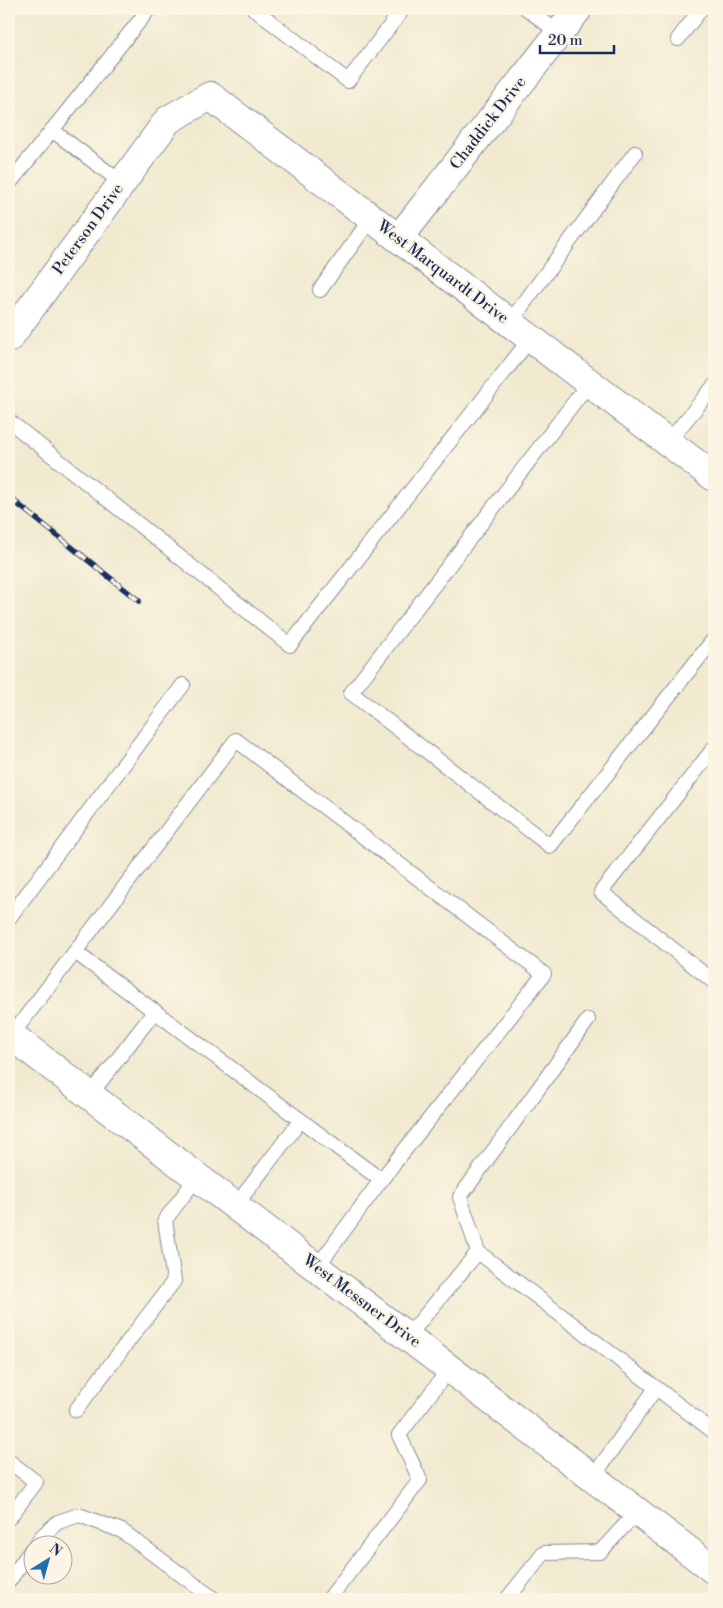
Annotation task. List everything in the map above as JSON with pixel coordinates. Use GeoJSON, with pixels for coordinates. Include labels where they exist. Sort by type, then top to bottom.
{"type":"FeatureCollection","features":[{"type":"Feature","properties":{"kind":"street","name":"Chaddick Drive"},"geometry":{"type":"LineString","coordinates":[[399,238],[578,9]]}},
{"type":"Feature","properties":{"kind":"street","name":"West Marquardt Drive"},"geometry":{"type":"LineString","coordinates":[[168,120],[210,96],[714,477]]}},
{"type":"Feature","properties":{"kind":"street","name":"Peterson Drive"},"geometry":{"type":"LineString","coordinates":[[9,338],[168,120]]}},
{"type":"Feature","properties":{"kind":"street","name":"West Messner Drive"},"geometry":{"type":"LineString","coordinates":[[10,1035],[714,1570]]}},
{"type":"Feature","properties":{"kind":"lane"},"geometry":{"type":"LineString","coordinates":[[9,184],[149,9]]}},
{"type":"Feature","properties":{"kind":"lane"},"geometry":{"type":"LineString","coordinates":[[254,9],[348,81],[403,9]]}},
{"type":"Feature","properties":{"kind":"lane"},"geometry":{"type":"LineString","coordinates":[[527,9],[559,33]]}},
{"type":"Feature","properties":{"kind":"lane"},"geometry":{"type":"LineString","coordinates":[[678,39],[701,9]]}},
{"type":"Feature","properties":{"kind":"lane"},"geometry":{"type":"LineString","coordinates":[[52,130],[122,183]]}},
{"type":"Feature","properties":{"kind":"lane"},"geometry":{"type":"LineString","coordinates":[[9,421],[290,645],[520,330],[635,154]]}},
{"type":"Feature","properties":{"kind":"lane"},"geometry":{"type":"LineString","coordinates":[[320,290],[372,217]]}},
{"type":"Feature","properties":{"kind":"lane"},"geometry":{"type":"LineString","coordinates":[[590,383],[351,693],[550,846],[714,639]]}},
{"type":"Feature","properties":{"kind":"lane"},"geometry":{"type":"LineString","coordinates":[[668,442],[714,386]]}},
{"type":"Feature","properties":{"kind":"lane"},"geometry":{"type":"LineString","coordinates":[[9,918],[183,685]]}},
{"type":"Feature","properties":{"kind":"lane"},"geometry":{"type":"LineString","coordinates":[[10,1035],[236,740],[244,746],[544,974],[381,1180],[317,1267]]}},
{"type":"Feature","properties":{"kind":"lane"},"geometry":{"type":"LineString","coordinates":[[714,748],[601,892],[714,982]]}},
{"type":"Feature","properties":{"kind":"lane"},"geometry":{"type":"LineString","coordinates":[[75,952],[381,1180]]}},
{"type":"Feature","properties":{"kind":"lane"},"geometry":{"type":"LineString","coordinates":[[90,1095],[154,1011]]}},
{"type":"Feature","properties":{"kind":"lane"},"geometry":{"type":"LineString","coordinates":[[588,1020],[460,1197],[478,1252],[714,1432]]}},
{"type":"Feature","properties":{"kind":"lane"},"geometry":{"type":"LineString","coordinates":[[236,1206],[301,1120]]}},
{"type":"Feature","properties":{"kind":"lane"},"geometry":{"type":"LineString","coordinates":[[76,1410],[174,1281],[166,1220],[198,1176]]}},
{"type":"Feature","properties":{"kind":"lane"},"geometry":{"type":"LineString","coordinates":[[408,1336],[478,1252]]}},
{"type":"Feature","properties":{"kind":"lane"},"geometry":{"type":"LineString","coordinates":[[329,1599],[420,1480],[399,1435],[450,1368]]}},
{"type":"Feature","properties":{"kind":"lane"},"geometry":{"type":"LineString","coordinates":[[593,1477],[656,1388]]}},
{"type":"Feature","properties":{"kind":"lane"},"geometry":{"type":"LineString","coordinates":[[9,1461],[36,1482],[9,1518]]}},
{"type":"Feature","properties":{"kind":"lane"},"geometry":{"type":"LineString","coordinates":[[507,1599],[544,1553],[600,1552],[638,1512]]}},
{"type":"Feature","properties":{"kind":"lane"},"geometry":{"type":"LineString","coordinates":[[42,1536],[58,1522],[79,1515],[122,1531],[214,1599]]}},
{"type":"Feature","properties":{"kind":"lane"},"geometry":{"type":"LineString","coordinates":[[9,1581],[22,1563]]}},
{"type":"Feature","properties":{"kind":"railway"},"geometry":{"type":"LineString","coordinates":[[9,497],[139,601]]}}]}
